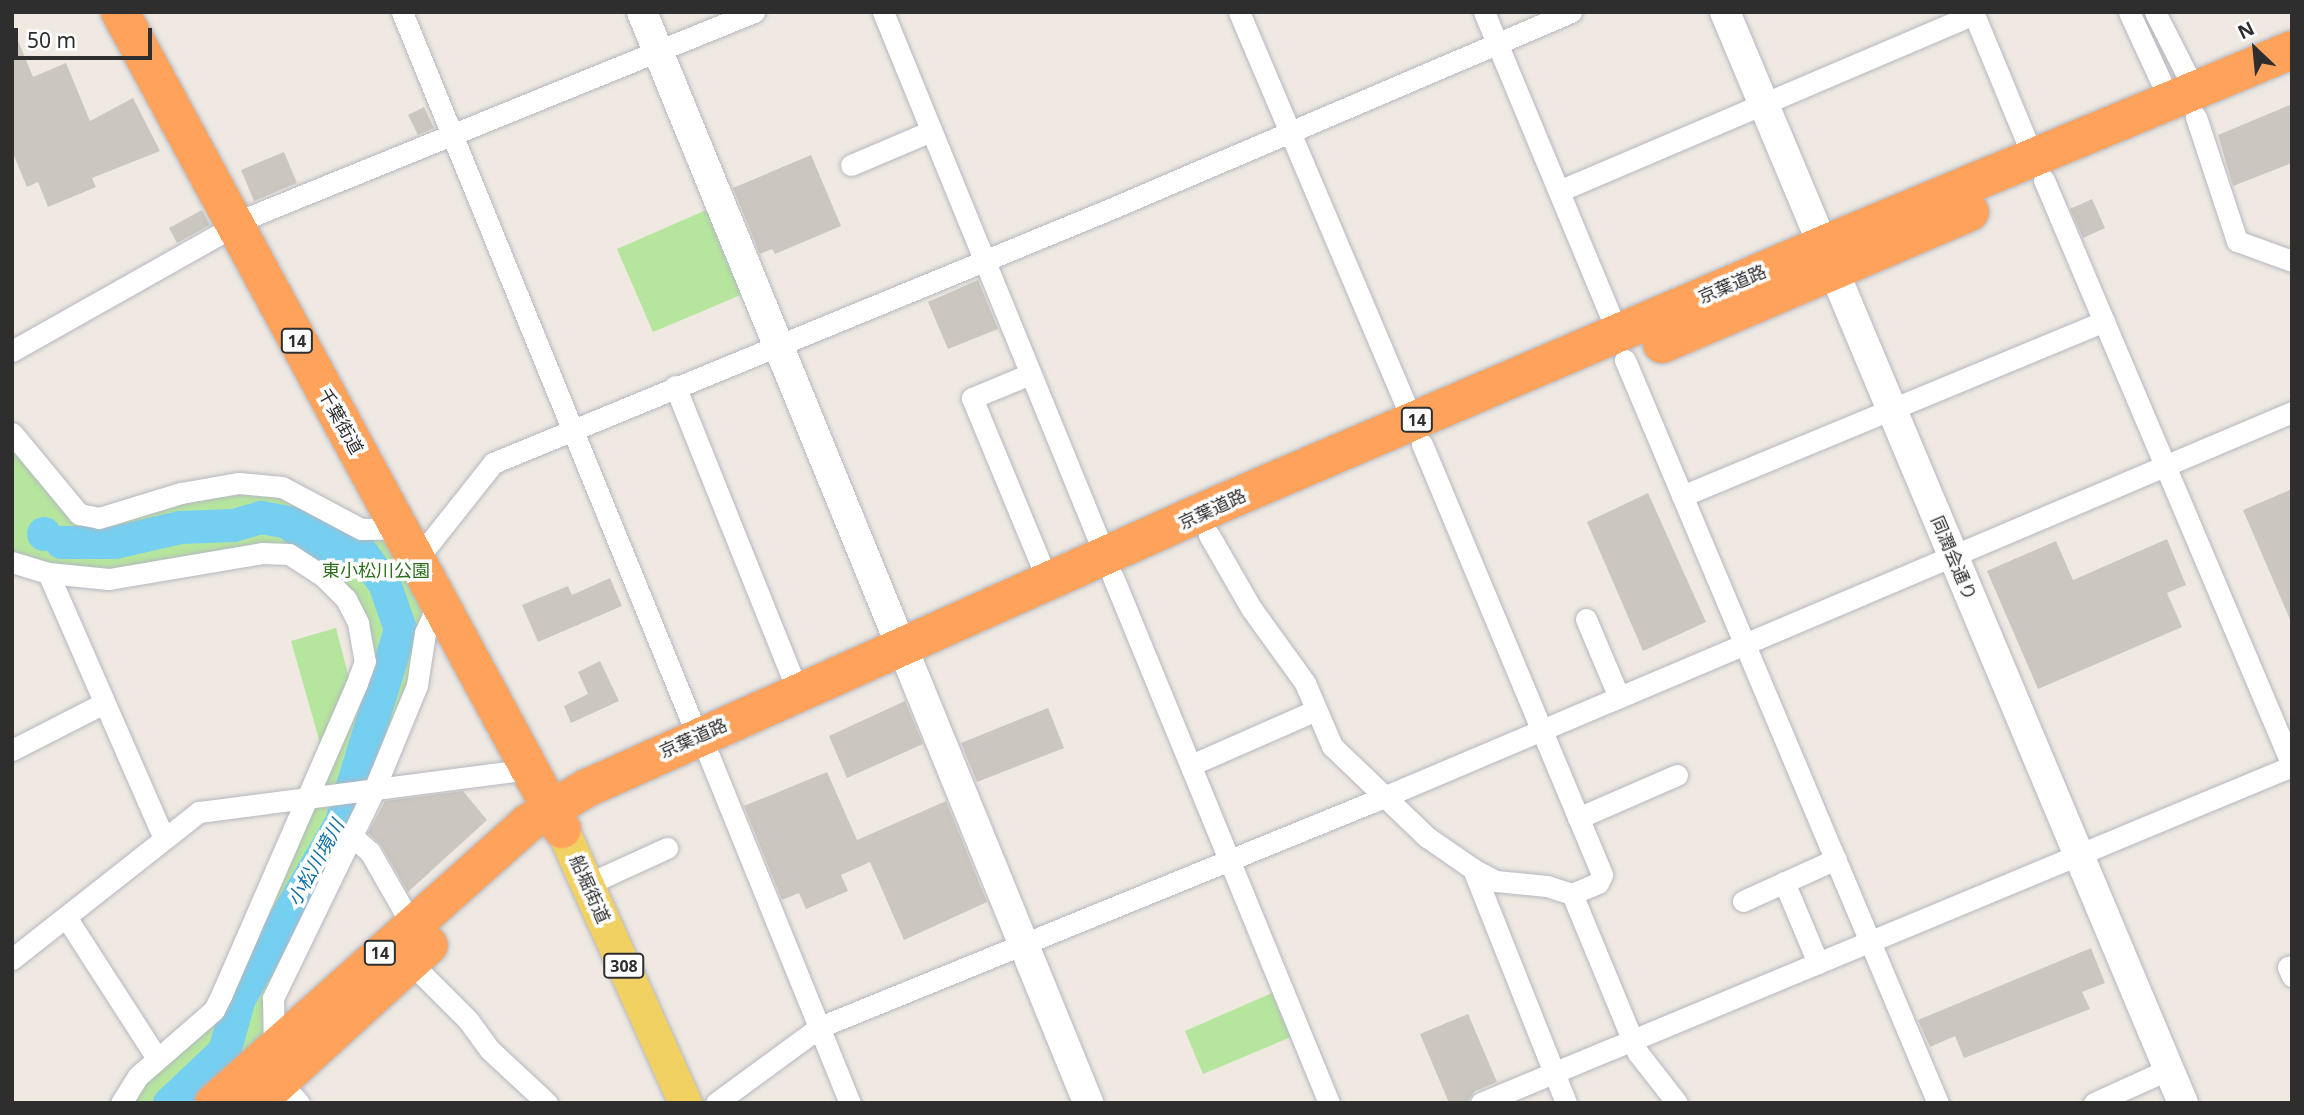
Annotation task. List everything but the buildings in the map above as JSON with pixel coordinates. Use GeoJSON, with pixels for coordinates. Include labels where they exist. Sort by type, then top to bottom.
{"type":"FeatureCollection","features":[{"type":"Feature","properties":{"kind":"highway","name":"千葉街道"},"geometry":{"type":"LineString","coordinates":[[120,12],[557,819]]}},
{"type":"Feature","properties":{"kind":"highway","name":"京葉道路"},"geometry":{"type":"LineString","coordinates":[[703,745],[1417,433],[2039,168],[2187,102],[2292,50]]}},
{"type":"Feature","properties":{"kind":"highway","name":"京葉道路"},"geometry":{"type":"LineString","coordinates":[[2187,102],[2292,76]]}},
{"type":"Feature","properties":{"kind":"highway","name":"京葉道路"},"geometry":{"type":"LineString","coordinates":[[1109,568],[1209,535],[1417,433]]}},
{"type":"Feature","properties":{"kind":"highway","name":"京葉道路"},"geometry":{"type":"LineString","coordinates":[[277,1084],[412,925],[557,819],[703,745],[798,692],[906,657]]}},
{"type":"Feature","properties":{"kind":"highway","name":"京葉道路"},"geometry":{"type":"LineString","coordinates":[[214,1103],[277,1084],[410,962],[557,819]]}},
{"type":"Feature","properties":{"kind":"main road","name":"船堀街道"},"geometry":{"type":"LineString","coordinates":[[557,819],[685,1103]]}},
{"type":"Feature","properties":{"kind":"street"},"geometry":{"type":"LineString","coordinates":[[402,12],[850,1103]]}},
{"type":"Feature","properties":{"kind":"street"},"geometry":{"type":"LineString","coordinates":[[642,12],[1088,1103]]}},
{"type":"Feature","properties":{"kind":"street"},"geometry":{"type":"LineString","coordinates":[[12,351],[233,225],[754,12]]}},
{"type":"Feature","properties":{"kind":"street"},"geometry":{"type":"LineString","coordinates":[[883,12],[1329,1103]]}},
{"type":"Feature","properties":{"kind":"street"},"geometry":{"type":"LineString","coordinates":[[1209,535],[1251,608],[1305,682],[1332,746],[1427,837],[1494,880],[1547,886],[1572,894],[1602,880],[1239,12]]}},
{"type":"Feature","properties":{"kind":"street"},"geometry":{"type":"LineString","coordinates":[[1483,12],[1559,191],[1682,496],[1938,1103]]}},
{"type":"Feature","properties":{"kind":"street"},"geometry":{"type":"LineString","coordinates":[[12,433],[79,514],[99,518],[181,493],[239,483],[282,487],[361,528],[408,544],[493,463],[983,261],[1571,12]]}},
{"type":"Feature","properties":{"kind":"street","name":"同潤会通り"},"geometry":{"type":"LineString","coordinates":[[1725,12],[2183,1103]]}},
{"type":"Feature","properties":{"kind":"street"},"geometry":{"type":"LineString","coordinates":[[2129,12],[2187,102]]}},
{"type":"Feature","properties":{"kind":"street"},"geometry":{"type":"LineString","coordinates":[[2155,12],[2237,241],[2292,261]]}},
{"type":"Feature","properties":{"kind":"street"},"geometry":{"type":"LineString","coordinates":[[1481,1103],[2292,765],[1973,13],[1559,191]]}},
{"type":"Feature","properties":{"kind":"street"},"geometry":{"type":"LineString","coordinates":[[851,165],[931,131]]}},
{"type":"Feature","properties":{"kind":"street"},"geometry":{"type":"LineString","coordinates":[[1682,496],[2104,321]]}},
{"type":"Feature","properties":{"kind":"street"},"geometry":{"type":"LineString","coordinates":[[1030,374],[972,398],[1042,567]]}},
{"type":"Feature","properties":{"kind":"street"},"geometry":{"type":"LineString","coordinates":[[675,386],[798,692]]}},
{"type":"Feature","properties":{"kind":"street"},"geometry":{"type":"LineString","coordinates":[[716,1103],[820,1027],[1230,861],[2292,412]]}},
{"type":"Feature","properties":{"kind":"street"},"geometry":{"type":"LineString","coordinates":[[12,562],[48,573],[110,579],[262,553],[289,554],[323,576],[352,611],[365,661],[318,796],[214,1010],[138,1076],[121,1103]]}},
{"type":"Feature","properties":{"kind":"street"},"geometry":{"type":"LineString","coordinates":[[48,573],[164,839]]}},
{"type":"Feature","properties":{"kind":"street"},"geometry":{"type":"LineString","coordinates":[[277,1084],[273,998],[351,835],[417,685],[425,633],[439,601]]}},
{"type":"Feature","properties":{"kind":"street"},"geometry":{"type":"LineString","coordinates":[[1586,619],[1619,696]]}},
{"type":"Feature","properties":{"kind":"street"},"geometry":{"type":"LineString","coordinates":[[12,750],[104,703]]}},
{"type":"Feature","properties":{"kind":"street"},"geometry":{"type":"LineString","coordinates":[[1191,765],[1316,710]]}},
{"type":"Feature","properties":{"kind":"street"},"geometry":{"type":"LineString","coordinates":[[12,959],[199,812],[318,796],[368,793],[530,769]]}},
{"type":"Feature","properties":{"kind":"street"},"geometry":{"type":"LineString","coordinates":[[1578,818],[1677,775]]}},
{"type":"Feature","properties":{"kind":"street"},"geometry":{"type":"LineString","coordinates":[[351,835],[370,852],[412,925]]}},
{"type":"Feature","properties":{"kind":"street"},"geometry":{"type":"LineString","coordinates":[[588,884],[667,848]]}},
{"type":"Feature","properties":{"kind":"street"},"geometry":{"type":"LineString","coordinates":[[1743,901],[1836,859]]}},
{"type":"Feature","properties":{"kind":"street"},"geometry":{"type":"LineString","coordinates":[[1473,869],[1566,1103]]}},
{"type":"Feature","properties":{"kind":"street"},"geometry":{"type":"LineString","coordinates":[[1784,883],[1818,963]]}},
{"type":"Feature","properties":{"kind":"street"},"geometry":{"type":"LineString","coordinates":[[1572,894],[1637,1053],[1677,1103]]}},
{"type":"Feature","properties":{"kind":"street"},"geometry":{"type":"LineString","coordinates":[[66,917],[157,1058]]}},
{"type":"Feature","properties":{"kind":"street"},"geometry":{"type":"LineString","coordinates":[[410,962],[547,1103]]}},
{"type":"Feature","properties":{"kind":"street"},"geometry":{"type":"LineString","coordinates":[[2292,966],[2288,967],[2292,976]]}},
{"type":"Feature","properties":{"kind":"street"},"geometry":{"type":"LineString","coordinates":[[2094,1103],[2169,1069]]}},
{"type":"Feature","properties":{"kind":"green space"},"geometry":{"type":"Polygon","coordinates":[[[713,207],[748,292],[653,332],[617,249],[713,207]]]}},
{"type":"Feature","properties":{"kind":"green space","name":"東小松川公園"},"geometry":{"type":"Polygon","coordinates":[[[12,433],[79,514],[278,486],[361,529],[400,528],[439,601],[421,658],[288,968],[274,1049],[214,1103],[121,1103],[214,1010],[357,683],[358,623],[289,554],[109,579],[12,562],[12,433]]]}},
{"type":"Feature","properties":{"kind":"green space"},"geometry":{"type":"Polygon","coordinates":[[[336,628],[350,682],[322,750],[291,641],[336,628]]]}},
{"type":"Feature","properties":{"kind":"green space"},"geometry":{"type":"Polygon","coordinates":[[[1272,993],[1291,1037],[1203,1074],[1185,1031],[1272,993]]]}},
{"type":"Feature","properties":{"kind":"water"},"geometry":{"type":"Polygon","coordinates":[[[44,517],[56,522],[61,534],[56,546],[44,551],[32,546],[27,534],[32,522],[44,517]]]}},
{"type":"Feature","properties":{"kind":"waterway","name":"小松川境川"},"geometry":{"type":"LineString","coordinates":[[61,542],[115,542],[180,527],[233,525],[261,517],[347,533],[384,583],[400,629],[341,822],[239,998],[224,1051],[169,1103]]}},
{"type":"Feature","properties":{"kind":"waterway","name":"小松川境川"},"geometry":{"type":"LineString","coordinates":[[290,524],[327,554],[365,559]]}}]}
